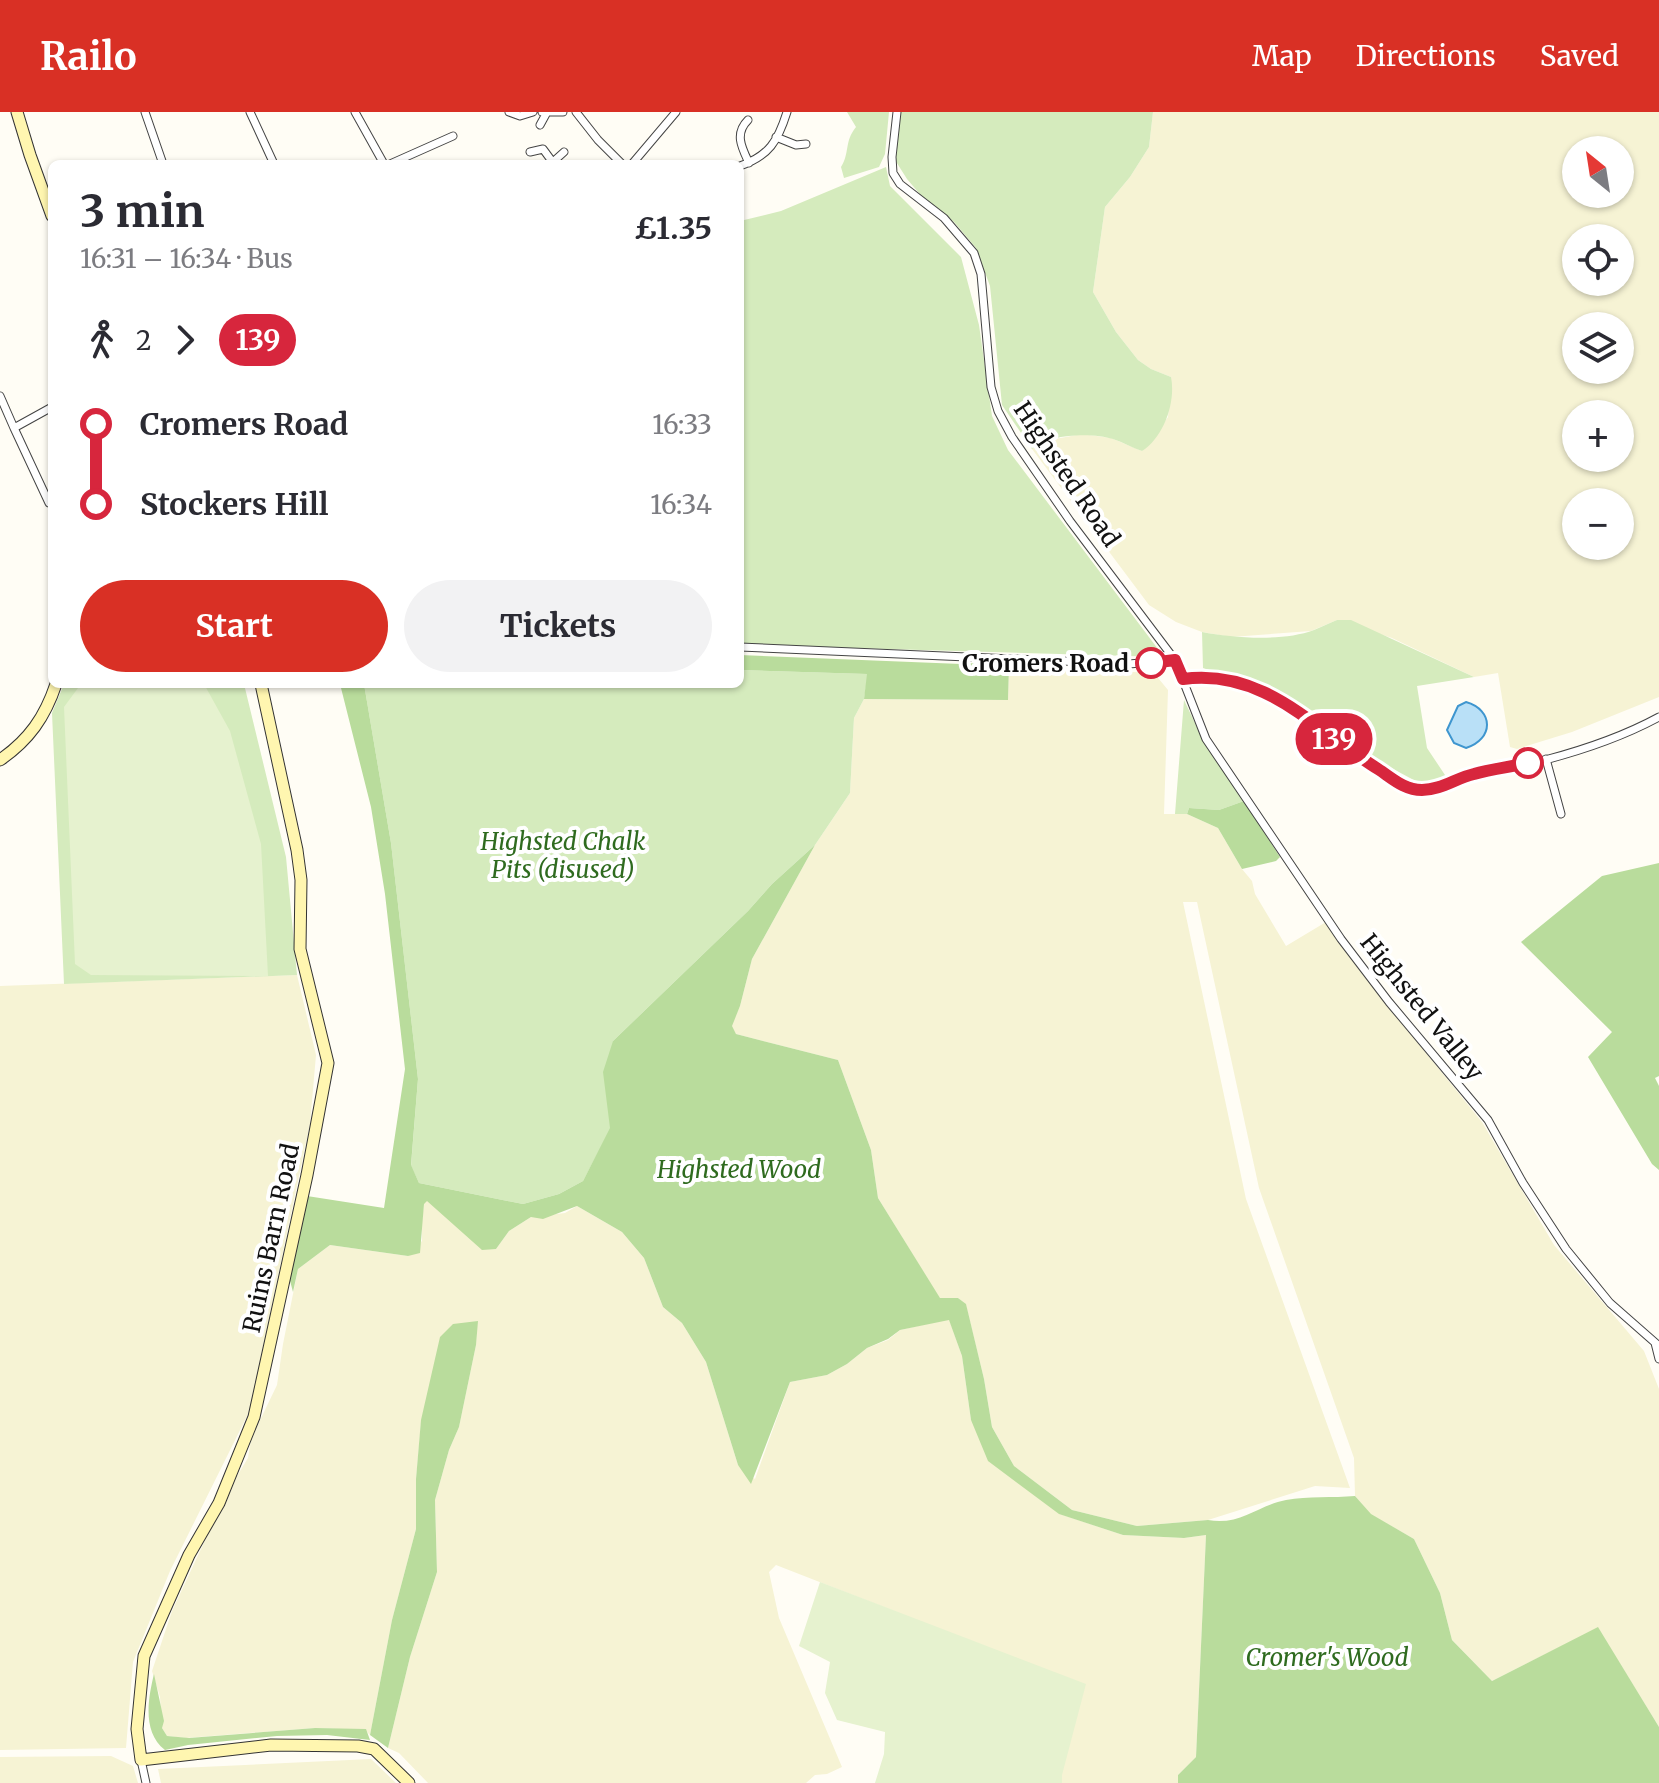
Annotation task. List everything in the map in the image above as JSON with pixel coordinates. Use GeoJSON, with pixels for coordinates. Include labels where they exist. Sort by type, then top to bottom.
{"type":"FeatureCollection","features":[{"type":"Feature","properties":{"kind":"street"},"geometry":{"type":"LineString","coordinates":[[17,112],[48,205]]}},
{"type":"Feature","properties":{"kind":"street"},"geometry":{"type":"LineString","coordinates":[[145,112],[162,160]]}},
{"type":"Feature","properties":{"kind":"street"},"geometry":{"type":"LineString","coordinates":[[250,112],[272,160]]}},
{"type":"Feature","properties":{"kind":"street"},"geometry":{"type":"LineString","coordinates":[[355,112],[385,160]]}},
{"type":"Feature","properties":{"kind":"street"},"geometry":{"type":"LineString","coordinates":[[509,112],[520,116],[533,112]]}},
{"type":"Feature","properties":{"kind":"street"},"geometry":{"type":"LineString","coordinates":[[540,125],[544,113],[563,112]]}},
{"type":"Feature","properties":{"kind":"street"},"geometry":{"type":"LineString","coordinates":[[576,112],[618,160]]}},
{"type":"Feature","properties":{"kind":"street"},"geometry":{"type":"LineString","coordinates":[[635,160],[676,112]]}},
{"type":"Feature","properties":{"kind":"street"},"geometry":{"type":"LineString","coordinates":[[744,165],[766,154],[787,112]]}},
{"type":"Feature","properties":{"kind":"street","name":"Highsted Road"},"geometry":{"type":"LineString","coordinates":[[897,112],[893,173],[900,184],[954,229],[974,253],[981,274],[991,387],[998,411],[1070,521],[1175,660],[1183,679]]}},
{"type":"Feature","properties":{"kind":"street"},"geometry":{"type":"LineString","coordinates":[[748,120],[739,136],[749,163]]}},
{"type":"Feature","properties":{"kind":"street"},"geometry":{"type":"LineString","coordinates":[[396,160],[453,136]]}},
{"type":"Feature","properties":{"kind":"street"},"geometry":{"type":"LineString","coordinates":[[776,137],[796,145],[806,144]]}},
{"type":"Feature","properties":{"kind":"street"},"geometry":{"type":"LineString","coordinates":[[530,152],[543,149],[552,160]]}},
{"type":"Feature","properties":{"kind":"street"},"geometry":{"type":"LineString","coordinates":[[557,160],[564,152]]}},
{"type":"Feature","properties":{"kind":"street"},"geometry":{"type":"LineString","coordinates":[[0,396],[48,501]]}},
{"type":"Feature","properties":{"kind":"street"},"geometry":{"type":"LineString","coordinates":[[14,428],[48,409]]}},
{"type":"Feature","properties":{"kind":"street"},"geometry":{"type":"LineString","coordinates":[[744,647],[1129,664],[1175,660]]}},
{"type":"Feature","properties":{"kind":"street"},"geometry":{"type":"LineString","coordinates":[[1183,679],[1215,677],[1278,698],[1307,715],[1354,755],[1408,788],[1423,790],[1449,784],[1471,774],[1546,759],[1626,733],[1659,717]]}},
{"type":"Feature","properties":{"kind":"street","name":"Highsted Valley"},"geometry":{"type":"LineString","coordinates":[[1183,679],[1206,739],[1341,939],[1389,1002],[1488,1120],[1523,1183],[1566,1249],[1610,1303],[1657,1344]]}},
{"type":"Feature","properties":{"kind":"street"},"geometry":{"type":"LineString","coordinates":[[0,760],[35,729],[54,688]]}},
{"type":"Feature","properties":{"kind":"street","name":"Ruins Barn Road"},"geometry":{"type":"LineString","coordinates":[[146,1783],[137,1729],[144,1656],[189,1555],[219,1503],[254,1417],[328,1063],[300,949],[301,880],[297,850],[262,688]]}},
{"type":"Feature","properties":{"kind":"street"},"geometry":{"type":"LineString","coordinates":[[1546,759],[1561,814]]}},
{"type":"Feature","properties":{"kind":"street"},"geometry":{"type":"LineString","coordinates":[[1657,1344],[1659,1359]]}},
{"type":"Feature","properties":{"kind":"street"},"geometry":{"type":"LineString","coordinates":[[141,1760],[271,1745],[358,1746],[374,1749],[409,1783]]}},
{"type":"Feature","properties":{"kind":"shaded area"},"geometry":{"type":"Polygon","coordinates":[[[1153,112],[1659,112],[1659,697],[1572,732],[1517,749],[1510,747],[1498,673],[1474,677],[1392,638],[1337,620],[1311,631],[1231,637],[1202,632],[1176,622],[1149,605],[1032,449],[1039,442],[1082,434],[1111,438],[1142,451],[1168,417],[1171,377],[1138,360],[1116,332],[1093,292],[1105,207],[1130,177],[1149,147],[1153,112]]]}},
{"type":"Feature","properties":{"kind":"shaded area"},"geometry":{"type":"Polygon","coordinates":[[[1009,666],[1154,673],[1168,690],[1164,814],[1187,814],[1218,828],[1252,881],[1255,894],[1286,946],[1326,922],[1392,1011],[1482,1122],[1554,1245],[1644,1351],[1659,1389],[1659,1727],[1598,1628],[1492,1681],[1452,1640],[1440,1593],[1414,1539],[1370,1514],[1355,1496],[1354,1458],[1259,1188],[1197,902],[1183,902],[1246,1199],[1350,1488],[1315,1486],[1208,1520],[1137,1526],[1072,1510],[1014,1466],[992,1427],[966,1305],[958,1298],[940,1299],[878,1198],[871,1150],[838,1060],[736,1034],[731,1026],[740,1006],[752,959],[815,845],[850,793],[854,718],[864,699],[1008,700],[1009,666]]]}},
{"type":"Feature","properties":{"kind":"shaded area"},"geometry":{"type":"Polygon","coordinates":[[[297,975],[316,1055],[310,1124],[250,1410],[170,1571],[133,1662],[126,1748],[0,1750],[0,986],[297,975]]]}},
{"type":"Feature","properties":{"kind":"shaded area"},"geometry":{"type":"Polygon","coordinates":[[[427,1200],[496,1249],[509,1231],[531,1217],[565,1213],[577,1206],[622,1232],[644,1258],[663,1307],[682,1323],[706,1362],[738,1465],[755,1479],[790,1382],[827,1375],[900,1330],[949,1319],[962,1356],[971,1420],[1060,1514],[1123,1535],[1184,1538],[1206,1535],[1196,1757],[1178,1775],[1178,1783],[1062,1783],[1062,1775],[922,1622],[776,1565],[769,1572],[779,1618],[842,1767],[827,1774],[815,1775],[806,1783],[428,1783],[399,1753],[388,1748],[410,1657],[437,1572],[435,1500],[459,1427],[476,1345],[477,1321],[421,1423],[416,1529],[392,1620],[370,1735],[365,1730],[315,1728],[186,1738],[167,1736],[162,1728],[160,1697],[152,1671],[172,1611],[229,1489],[248,1458],[251,1439],[277,1385],[298,1269],[330,1245],[408,1256],[422,1241],[424,1203],[427,1200]]]}},
{"type":"Feature","properties":{"kind":"shaded area"},"geometry":{"type":"Polygon","coordinates":[[[111,1756],[133,1766],[138,1783],[0,1783],[0,1757],[111,1756]]]}},
{"type":"Feature","properties":{"kind":"shaded area"},"geometry":{"type":"Polygon","coordinates":[[[371,1759],[396,1783],[161,1783],[158,1769],[371,1759]]]}},
{"type":"Feature","properties":{"kind":"green space"},"geometry":{"type":"Polygon","coordinates":[[[847,112],[889,112],[885,154],[879,167],[844,178],[841,167],[856,127],[847,112]]]}},
{"type":"Feature","properties":{"kind":"green space"},"geometry":{"type":"Polygon","coordinates":[[[901,112],[1153,112],[1149,147],[1130,177],[1105,207],[1093,292],[1116,332],[1138,360],[1171,377],[1172,397],[1167,418],[1157,437],[1142,451],[1113,439],[1082,435],[1048,440],[1032,449],[1002,405],[990,286],[976,248],[954,222],[924,199],[895,160],[901,112]]]}},
{"type":"Feature","properties":{"kind":"green space"},"geometry":{"type":"Polygon","coordinates":[[[886,167],[890,186],[961,257],[979,325],[992,416],[1008,450],[1164,657],[744,645],[744,220],[781,211],[886,167]]]}},
{"type":"Feature","properties":{"kind":"green space"},"geometry":{"type":"Polygon","coordinates":[[[1337,620],[1351,620],[1474,677],[1417,686],[1427,748],[1447,778],[1423,785],[1371,757],[1283,695],[1203,668],[1202,632],[1243,637],[1288,636],[1337,620]]]}},
{"type":"Feature","properties":{"kind":"green space"},"geometry":{"type":"Polygon","coordinates":[[[744,655],[961,664],[1006,661],[1009,666],[1008,700],[864,699],[867,674],[744,670],[744,655]]]}},
{"type":"Feature","properties":{"kind":"green space","name":"Highsted Chalk Pits (disused)"},"geometry":{"type":"Polygon","coordinates":[[[744,670],[868,674],[864,699],[854,718],[850,793],[815,845],[613,1041],[611,1128],[583,1181],[559,1194],[523,1204],[419,1183],[411,1166],[418,1079],[391,843],[365,688],[744,688],[744,670]]]}},
{"type":"Feature","properties":{"kind":"green space"},"geometry":{"type":"Polygon","coordinates":[[[62,688],[245,688],[286,857],[297,975],[64,984],[52,713],[62,688]]]}},
{"type":"Feature","properties":{"kind":"green space"},"geometry":{"type":"Polygon","coordinates":[[[78,688],[206,688],[230,731],[261,844],[268,976],[91,975],[75,964],[64,707],[78,688]]]}},
{"type":"Feature","properties":{"kind":"green space"},"geometry":{"type":"Polygon","coordinates":[[[341,688],[365,688],[391,843],[418,1079],[411,1165],[419,1183],[523,1204],[559,1194],[583,1181],[610,1128],[603,1072],[613,1041],[815,845],[752,959],[732,1026],[736,1034],[838,1060],[871,1150],[878,1198],[940,1298],[958,1298],[966,1304],[992,1427],[1014,1466],[1072,1510],[1137,1526],[1230,1520],[1286,1500],[1355,1496],[1371,1514],[1414,1539],[1440,1593],[1452,1640],[1492,1681],[1598,1627],[1659,1727],[1659,1783],[1178,1783],[1178,1775],[1196,1757],[1206,1535],[1184,1538],[1123,1535],[1059,1514],[988,1461],[971,1420],[962,1356],[949,1320],[900,1330],[827,1375],[790,1382],[751,1484],[738,1465],[706,1362],[682,1323],[663,1307],[644,1258],[622,1232],[577,1206],[543,1219],[531,1217],[509,1231],[496,1249],[482,1250],[427,1201],[424,1204],[420,1253],[408,1256],[330,1245],[298,1269],[293,1292],[289,1277],[307,1196],[384,1208],[405,1069],[385,894],[371,807],[341,688]]]}},
{"type":"Feature","properties":{"kind":"green space"},"geometry":{"type":"Polygon","coordinates":[[[1184,700],[1203,740],[1244,801],[1219,810],[1189,808],[1187,814],[1175,814],[1184,700]]]}},
{"type":"Feature","properties":{"kind":"green space"},"geometry":{"type":"Polygon","coordinates":[[[1244,801],[1280,857],[1276,861],[1242,869],[1218,828],[1187,814],[1189,808],[1219,810],[1244,801]]]}},
{"type":"Feature","properties":{"kind":"green space"},"geometry":{"type":"Polygon","coordinates":[[[1659,863],[1659,1076],[1655,1078],[1659,1086],[1659,1170],[1652,1164],[1588,1057],[1612,1032],[1521,942],[1602,876],[1659,863]]]}},
{"type":"Feature","properties":{"kind":"green space"},"geometry":{"type":"Polygon","coordinates":[[[478,1321],[459,1427],[435,1500],[437,1572],[410,1657],[388,1748],[370,1735],[392,1620],[416,1529],[421,1420],[440,1337],[453,1324],[478,1321]]]}},
{"type":"Feature","properties":{"kind":"green space"},"geometry":{"type":"Polygon","coordinates":[[[820,1582],[1086,1684],[1062,1783],[875,1783],[884,1754],[885,1732],[837,1720],[825,1693],[830,1662],[799,1646],[820,1582]]]}},
{"type":"Feature","properties":{"kind":"green space"},"geometry":{"type":"Polygon","coordinates":[[[154,1674],[164,1721],[162,1728],[167,1736],[189,1738],[315,1728],[366,1729],[370,1740],[327,1735],[277,1736],[165,1750],[158,1743],[150,1725],[149,1704],[154,1674]]]}},
{"type":"Feature","properties":{"kind":"water"},"geometry":{"type":"Polygon","coordinates":[[[1466,702],[1482,711],[1487,725],[1482,738],[1466,748],[1454,743],[1447,730],[1458,706],[1466,702]]]}},
{"type":"Feature","properties":{"kind":"bus line","name":"139"},"geometry":{"type":"LineString","coordinates":[[1151,663],[1175,660],[1183,679],[1215,677],[1278,698],[1307,715],[1354,755],[1408,788],[1423,790],[1449,784],[1471,774],[1528,763]]}},
{"type":"Feature","properties":{"kind":"place","name":"Cromers Road"},"geometry":{"type":"Point","coordinates":[1151,663]}},
{"type":"Feature","properties":{"kind":"park label","name":"Highsted Wood"},"geometry":{"type":"Point","coordinates":[739,1169]}},
{"type":"Feature","properties":{"kind":"park label","name":"Cromer's Wood"},"geometry":{"type":"Point","coordinates":[1327,1657]}}]}
